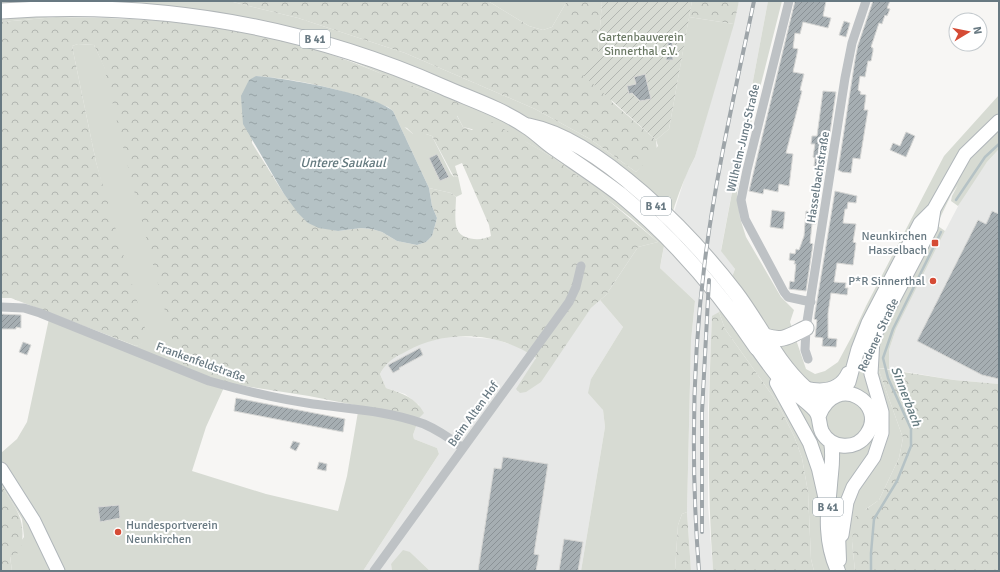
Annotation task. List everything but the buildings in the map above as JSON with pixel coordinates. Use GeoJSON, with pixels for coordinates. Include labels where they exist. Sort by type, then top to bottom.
{"type":"FeatureCollection","features":[{"type":"Feature","properties":{"kind":"highway","name":"B 41"},"geometry":{"type":"LineString","coordinates":[[3,11],[102,7],[146,9],[215,17],[278,30],[323,41],[384,62],[491,108],[525,125],[550,131],[582,148],[616,171],[653,203],[713,266],[735,292],[761,342],[779,358],[804,388]]}},
{"type":"Feature","properties":{"kind":"highway"},"geometry":{"type":"LineString","coordinates":[[761,342],[786,338],[806,328]]}},
{"type":"Feature","properties":{"kind":"highway"},"geometry":{"type":"LineString","coordinates":[[779,358],[780,349],[786,338]]}},
{"type":"Feature","properties":{"kind":"main road","name":"Redener Straße"},"geometry":{"type":"LineString","coordinates":[[837,395],[850,382],[858,349],[868,324],[920,223],[934,209],[965,154],[999,121]]}},
{"type":"Feature","properties":{"kind":"main road","name":"Redener Straße"},"geometry":{"type":"LineString","coordinates":[[858,396],[858,378],[873,339],[930,228],[934,209]]}},
{"type":"Feature","properties":{"kind":"main road"},"geometry":{"type":"LineString","coordinates":[[839,552],[847,502],[853,488],[874,457],[882,433],[882,412],[871,374],[873,339]]}},
{"type":"Feature","properties":{"kind":"main road","name":"B 41"},"geometry":{"type":"LineString","coordinates":[[761,342],[782,381],[819,415],[821,430],[831,442],[833,458],[828,509],[829,543],[838,571]]}},
{"type":"Feature","properties":{"kind":"main road","name":"B 41"},"geometry":{"type":"LineString","coordinates":[[761,342],[810,442],[819,469],[828,509]]}},
{"type":"Feature","properties":{"kind":"main road"},"geometry":{"type":"LineString","coordinates":[[804,388],[823,390],[839,384],[847,376],[858,349]]}},
{"type":"Feature","properties":{"kind":"main road","name":"B 41"},"geometry":{"type":"LineString","coordinates":[[804,388],[820,397],[837,395],[858,396]]}},
{"type":"Feature","properties":{"kind":"main road"},"geometry":{"type":"LineString","coordinates":[[819,415],[823,405],[837,395]]}},
{"type":"Feature","properties":{"kind":"main road"},"geometry":{"type":"LineString","coordinates":[[831,442],[847,446],[863,440],[871,425],[869,408],[858,396]]}},
{"type":"Feature","properties":{"kind":"main road","name":"B 41"},"geometry":{"type":"LineString","coordinates":[[838,571],[838,476],[842,452],[847,446]]}},
{"type":"Feature","properties":{"kind":"main road"},"geometry":{"type":"LineString","coordinates":[[5,474],[23,500],[44,539],[58,571]]}},
{"type":"Feature","properties":{"kind":"street","name":"Wilhelm-Jung-Straße"},"geometry":{"type":"LineString","coordinates":[[789,1],[746,170],[741,200],[745,219],[784,292],[788,297],[810,302]]}},
{"type":"Feature","properties":{"kind":"street","name":"Hasselbachstraße"},"geometry":{"type":"LineString","coordinates":[[808,359],[805,342],[806,328],[845,78],[852,43],[866,1]]}},
{"type":"Feature","properties":{"kind":"street","name":"Beim Alten Hof"},"geometry":{"type":"LineString","coordinates":[[374,571],[569,302],[576,287],[582,266]]}},
{"type":"Feature","properties":{"kind":"street","name":"Frankenfeldstraße"},"geometry":{"type":"LineString","coordinates":[[1,307],[24,308],[40,313],[209,381],[233,388],[263,396],[413,420],[435,429],[463,448]]}},
{"type":"Feature","properties":{"kind":"shaded area"},"geometry":{"type":"Polygon","coordinates":[[[739,1],[768,1],[721,250],[735,269],[719,312],[712,317],[708,407],[708,505],[713,571],[691,571],[687,512],[691,341],[695,301],[660,268],[665,241],[685,177],[695,157],[739,1]]]}},
{"type":"Feature","properties":{"kind":"shaded area"},"geometry":{"type":"Polygon","coordinates":[[[999,149],[999,384],[954,380],[889,369],[889,350],[896,329],[945,231],[965,193],[987,162],[999,149]]]}},
{"type":"Feature","properties":{"kind":"shaded area"},"geometry":{"type":"Polygon","coordinates":[[[600,300],[623,327],[591,379],[603,410],[605,427],[581,571],[430,571],[410,552],[391,564],[392,571],[363,571],[439,454],[437,448],[414,439],[413,435],[419,418],[419,405],[405,394],[386,388],[380,374],[387,362],[420,343],[451,336],[494,339],[522,348],[536,359],[529,371],[565,344],[591,308],[600,300]]]}},
{"type":"Feature","properties":{"kind":"green space"},"geometry":{"type":"Polygon","coordinates":[[[1,1],[229,1],[298,18],[405,53],[535,109],[590,139],[636,172],[658,146],[656,140],[669,129],[689,17],[734,24],[695,157],[683,183],[673,211],[665,239],[660,268],[695,301],[691,341],[687,512],[682,514],[678,525],[675,571],[581,571],[605,427],[603,410],[588,393],[591,379],[623,327],[600,300],[606,295],[638,247],[658,242],[631,218],[554,158],[526,142],[463,127],[447,96],[405,84],[349,60],[259,34],[141,18],[56,17],[1,22],[1,1]]]}},
{"type":"Feature","properties":{"kind":"green space"},"geometry":{"type":"Polygon","coordinates":[[[229,1],[488,1],[529,26],[543,30],[552,27],[567,1],[602,1],[598,54],[612,102],[656,140],[657,151],[636,172],[590,139],[535,109],[405,53],[298,18],[229,1]]]}},
{"type":"Feature","properties":{"kind":"green space"},"geometry":{"type":"Polygon","coordinates":[[[488,1],[567,1],[552,27],[543,30],[529,26],[488,1]]]}},
{"type":"Feature","properties":{"kind":"green space","name":"Gartenbauverein Sinnerthal e.V."},"geometry":{"type":"Polygon","coordinates":[[[602,1],[692,1],[669,129],[656,140],[583,75],[598,54],[602,1]]]}},
{"type":"Feature","properties":{"kind":"green space"},"geometry":{"type":"Polygon","coordinates":[[[692,1],[739,1],[734,24],[689,17],[692,1]]]}},
{"type":"Feature","properties":{"kind":"green space"},"geometry":{"type":"Polygon","coordinates":[[[768,1],[782,1],[742,159],[737,194],[740,218],[746,237],[781,297],[794,310],[790,322],[806,369],[815,374],[825,371],[838,362],[944,156],[999,95],[999,149],[987,162],[958,206],[951,201],[958,185],[951,195],[906,289],[938,226],[945,231],[896,329],[889,350],[889,369],[878,368],[903,438],[899,458],[879,500],[866,509],[852,541],[855,571],[814,571],[811,559],[808,492],[802,458],[794,436],[777,402],[725,329],[719,312],[735,269],[721,251],[768,1]]]}},
{"type":"Feature","properties":{"kind":"green space"},"geometry":{"type":"Polygon","coordinates":[[[56,17],[133,19],[183,23],[233,29],[277,38],[332,55],[410,85],[447,97],[461,105],[462,111],[457,116],[463,127],[472,130],[481,122],[492,122],[554,158],[596,190],[658,242],[638,247],[606,295],[591,308],[541,382],[526,392],[520,393],[516,389],[536,358],[522,349],[506,343],[473,336],[439,339],[422,344],[395,358],[383,369],[380,374],[386,388],[403,394],[417,403],[424,413],[419,418],[309,396],[226,383],[184,365],[175,350],[104,67],[94,45],[78,44],[72,46],[96,162],[145,328],[144,343],[136,346],[11,298],[1,298],[1,22],[56,17]],[[256,76],[252,143],[284,194],[308,223],[338,231],[361,228],[372,229],[382,232],[397,241],[417,245],[426,242],[432,236],[437,218],[432,206],[429,188],[451,193],[456,197],[456,225],[457,229],[463,236],[472,239],[483,239],[491,236],[489,225],[462,163],[455,166],[458,176],[454,177],[432,136],[426,134],[413,134],[407,128],[400,126],[393,111],[388,107],[356,95],[323,86],[273,77],[256,76]]]}},
{"type":"Feature","properties":{"kind":"green space"},"geometry":{"type":"Polygon","coordinates":[[[78,44],[94,45],[104,66],[226,383],[206,427],[192,471],[266,494],[338,511],[347,476],[359,406],[419,418],[413,435],[414,439],[437,448],[439,454],[363,571],[12,571],[10,556],[24,537],[22,519],[1,484],[1,453],[17,439],[27,422],[50,314],[136,346],[144,342],[96,162],[72,46],[78,44]]]}},
{"type":"Feature","properties":{"kind":"green space"},"geometry":{"type":"Polygon","coordinates":[[[402,125],[413,134],[426,134],[432,136],[451,174],[454,177],[458,176],[462,194],[456,197],[451,193],[429,188],[400,126],[402,125]]]}},
{"type":"Feature","properties":{"kind":"green space"},"geometry":{"type":"Polygon","coordinates":[[[719,312],[725,329],[777,402],[794,436],[802,458],[808,492],[811,559],[814,571],[713,571],[709,476],[710,380],[712,316],[719,312]]]}},
{"type":"Feature","properties":{"kind":"green space"},"geometry":{"type":"Polygon","coordinates":[[[878,368],[954,380],[999,384],[999,571],[855,571],[852,541],[855,517],[879,500],[899,458],[903,438],[878,368]]]}},
{"type":"Feature","properties":{"kind":"green space"},"geometry":{"type":"Polygon","coordinates":[[[1,484],[16,509],[23,532],[20,552],[10,557],[12,571],[1,571],[1,484]]]}},
{"type":"Feature","properties":{"kind":"green space"},"geometry":{"type":"Polygon","coordinates":[[[687,512],[691,571],[675,571],[678,525],[682,514],[687,512]]]}},
{"type":"Feature","properties":{"kind":"green space"},"geometry":{"type":"Polygon","coordinates":[[[403,550],[410,552],[430,571],[392,571],[391,564],[403,550]]]}},
{"type":"Feature","properties":{"kind":"water","name":"Untere Saukaul"},"geometry":{"type":"Polygon","coordinates":[[[256,76],[307,83],[348,93],[382,104],[393,111],[429,188],[432,206],[437,218],[432,236],[426,242],[417,245],[397,241],[382,232],[372,229],[361,228],[338,231],[319,228],[308,223],[298,213],[284,194],[243,124],[241,96],[249,80],[256,76]]]}},
{"type":"Feature","properties":{"kind":"waterway","name":"Sinnerbach"},"geometry":{"type":"LineString","coordinates":[[956,200],[985,157],[999,144]]}},
{"type":"Feature","properties":{"kind":"waterway","name":"Sinnerbach"},"geometry":{"type":"LineString","coordinates":[[871,571],[874,519],[897,481],[911,446],[911,429],[888,378],[883,358],[893,329],[941,232]]}},
{"type":"Feature","properties":{"kind":"railway"},"geometry":{"type":"LineString","coordinates":[[699,571],[696,532],[694,454],[697,337],[705,260],[715,195],[754,1]]}},
{"type":"Feature","properties":{"kind":"railway"},"geometry":{"type":"LineString","coordinates":[[702,532],[702,412],[709,280]]}},
{"type":"Feature","properties":{"kind":"place","name":"Neunkirchen Hasselbach"},"geometry":{"type":"Point","coordinates":[935,243]}},
{"type":"Feature","properties":{"kind":"place","name":"P*R Sinnerthal"},"geometry":{"type":"Point","coordinates":[933,281]}},
{"type":"Feature","properties":{"kind":"place","name":"Hundesportverein Neunkirchen"},"geometry":{"type":"Point","coordinates":[118,532]}}]}
